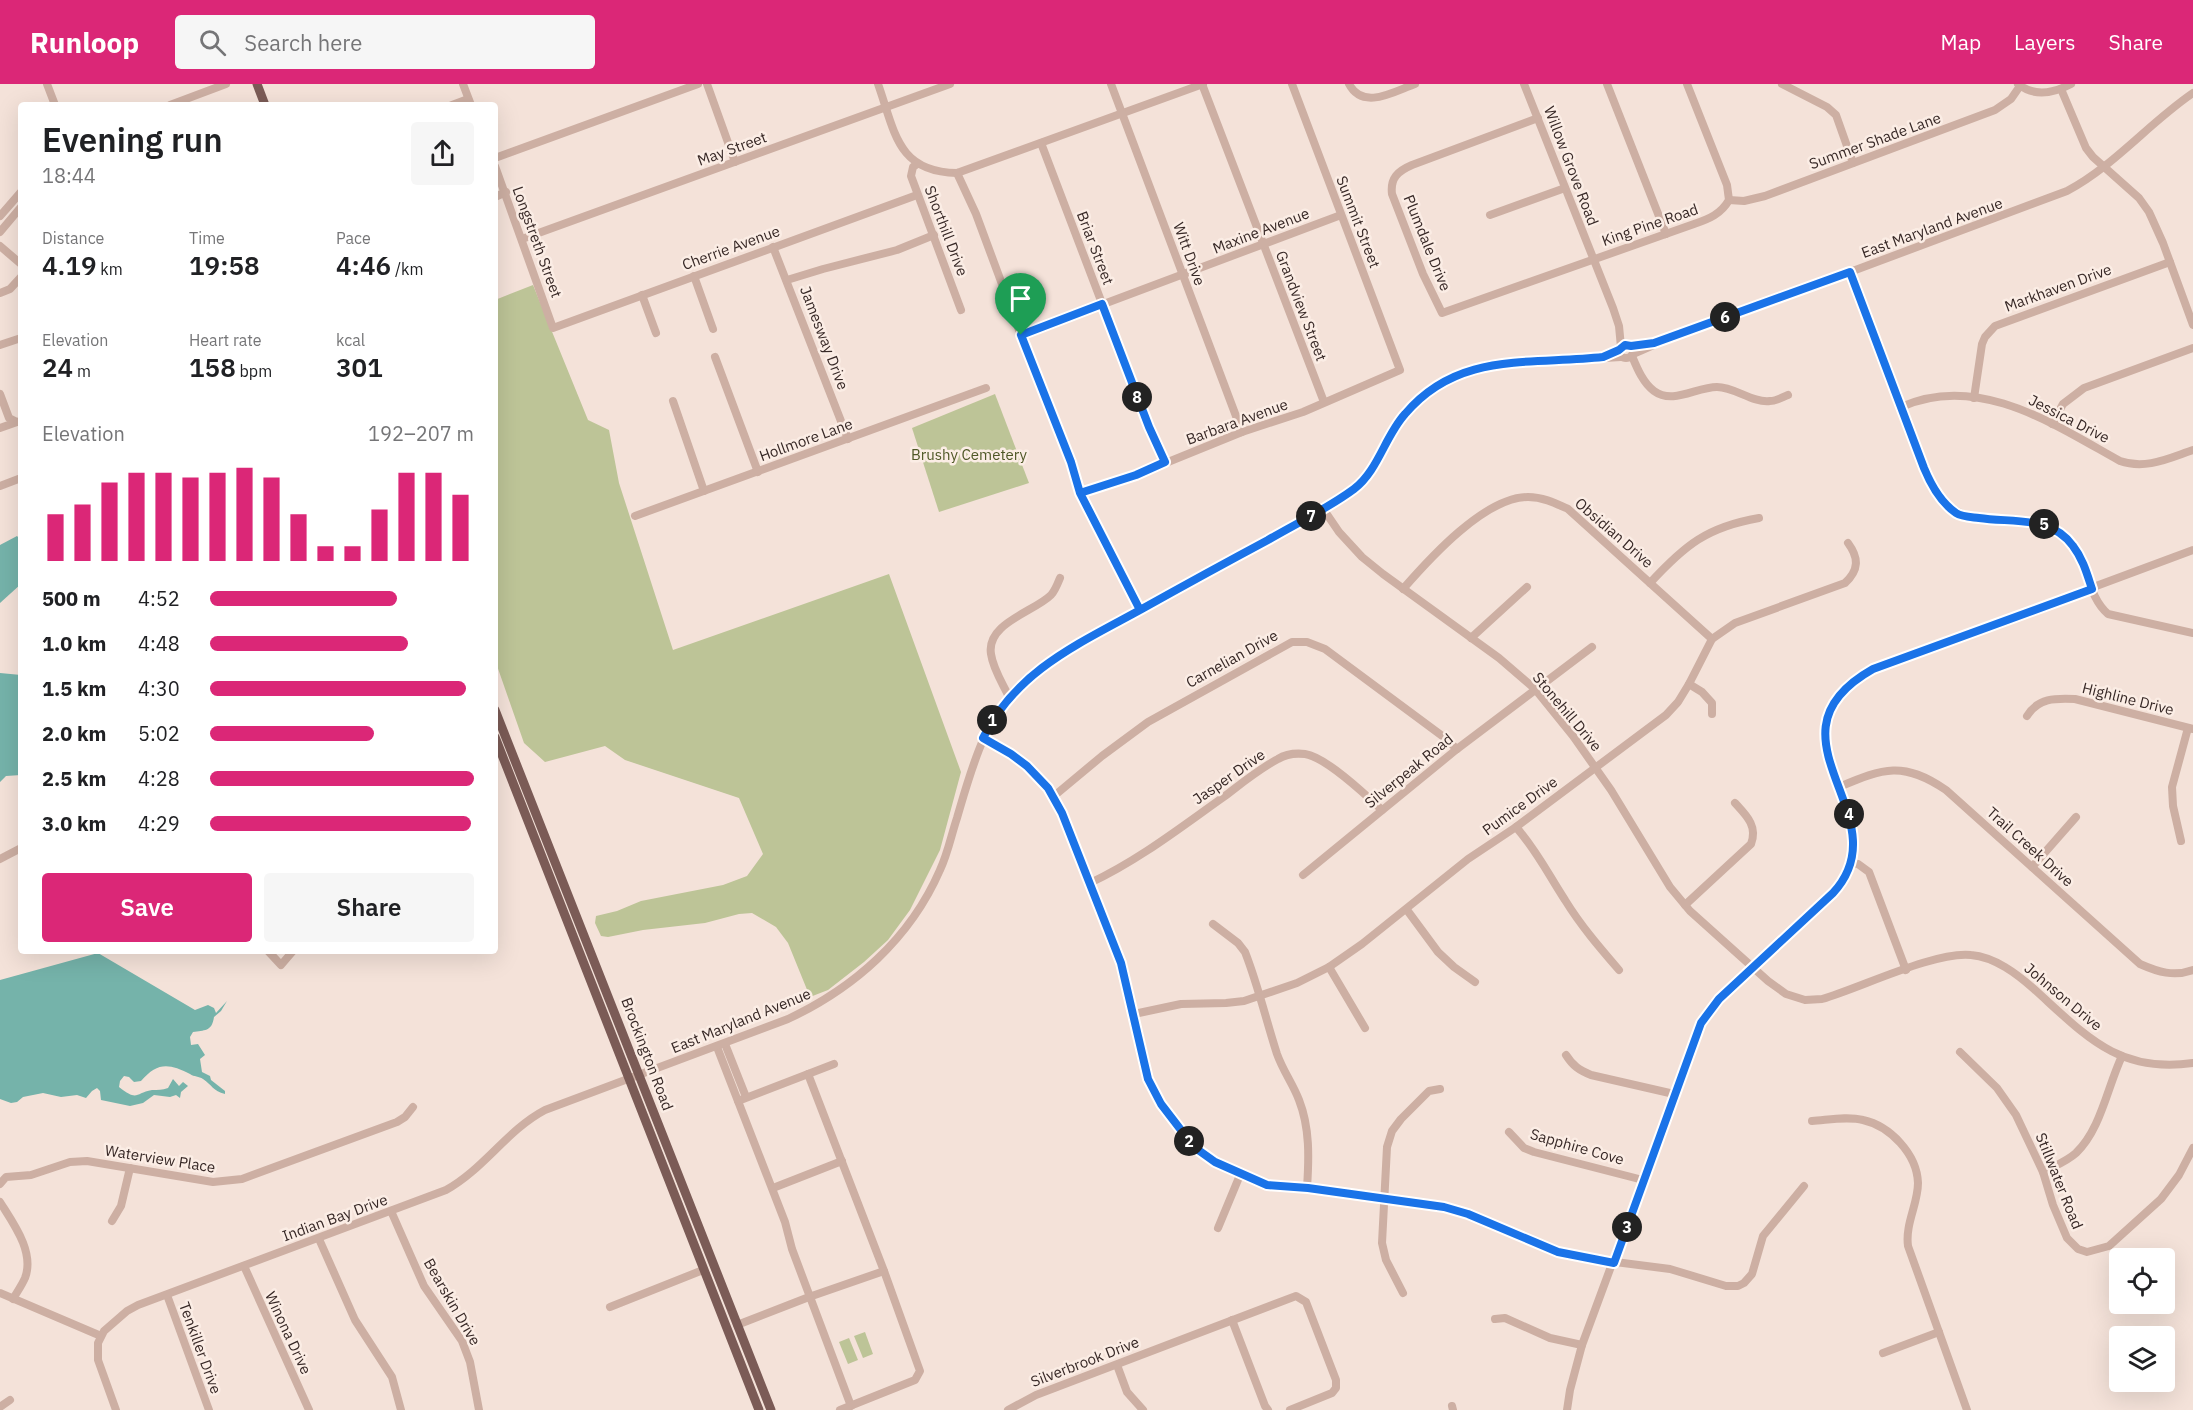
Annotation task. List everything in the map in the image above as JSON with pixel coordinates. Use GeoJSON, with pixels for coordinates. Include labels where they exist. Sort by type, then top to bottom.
{"type":"FeatureCollection","features":[{"type":"Feature","properties":{"kind":"main road"},"geometry":{"type":"LineString","coordinates":[[257,84],[264,102]]}},
{"type":"Feature","properties":{"kind":"main road","name":"Brockington Road"},"geometry":{"type":"LineString","coordinates":[[498,718],[771,1410]]}},
{"type":"Feature","properties":{"kind":"main road","name":"Brockington Road"},"geometry":{"type":"LineString","coordinates":[[498,745],[759,1410]]}},
{"type":"Feature","properties":{"kind":"street"},"geometry":{"type":"LineString","coordinates":[[47,84],[54,102]]}},
{"type":"Feature","properties":{"kind":"street"},"geometry":{"type":"LineString","coordinates":[[178,102],[226,84]]}},
{"type":"Feature","properties":{"kind":"street"},"geometry":{"type":"LineString","coordinates":[[463,84],[470,102]]}},
{"type":"Feature","properties":{"kind":"street"},"geometry":{"type":"LineString","coordinates":[[498,157],[698,84]]}},
{"type":"Feature","properties":{"kind":"street"},"geometry":{"type":"LineString","coordinates":[[707,84],[735,162]]}},
{"type":"Feature","properties":{"kind":"street"},"geometry":{"type":"LineString","coordinates":[[878,84],[902,149],[917,164],[933,171],[957,173],[1202,84]]}},
{"type":"Feature","properties":{"kind":"street","name":"May Street"},"geometry":{"type":"LineString","coordinates":[[522,240],[950,84]]}},
{"type":"Feature","properties":{"kind":"street","name":"Witt Drive"},"geometry":{"type":"LineString","coordinates":[[1111,84],[1242,432]]}},
{"type":"Feature","properties":{"kind":"street","name":"Grandview Street"},"geometry":{"type":"LineString","coordinates":[[1202,84],[1324,402]]}},
{"type":"Feature","properties":{"kind":"street","name":"Summit Street"},"geometry":{"type":"LineString","coordinates":[[1292,84],[1400,370]]}},
{"type":"Feature","properties":{"kind":"street"},"geometry":{"type":"LineString","coordinates":[[1350,84],[1359,96],[1371,99],[1415,84]]}},
{"type":"Feature","properties":{"kind":"street","name":"Willow Grove Road"},"geometry":{"type":"LineString","coordinates":[[1524,84],[1619,326],[1626,352],[1654,392],[1668,396],[1682,396],[1692,391],[1716,387],[1729,388],[1755,399],[1770,401],[1788,395]]}},
{"type":"Feature","properties":{"kind":"street"},"geometry":{"type":"LineString","coordinates":[[1607,84],[1666,234]]}},
{"type":"Feature","properties":{"kind":"street"},"geometry":{"type":"LineString","coordinates":[[1687,84],[1727,185],[1729,200]]}},
{"type":"Feature","properties":{"kind":"street"},"geometry":{"type":"LineString","coordinates":[[1782,84],[1827,106],[1836,115],[1853,163]]}},
{"type":"Feature","properties":{"kind":"street"},"geometry":{"type":"LineString","coordinates":[[2019,85],[2028,90],[2044,92],[2061,89],[2071,84]]}},
{"type":"Feature","properties":{"kind":"street","name":"Summer Shade Lane"},"geometry":{"type":"LineString","coordinates":[[1729,200],[1754,199],[1995,110],[2011,99],[2019,85]]}},
{"type":"Feature","properties":{"kind":"street"},"geometry":{"type":"LineString","coordinates":[[2061,89],[2080,139],[2093,157],[2139,198],[2155,224],[2193,325]]}},
{"type":"Feature","properties":{"kind":"street","name":"East Maryland Avenue"},"geometry":{"type":"LineString","coordinates":[[639,1076],[788,1019],[822,1002],[861,975],[897,939],[918,910],[940,872],[951,843],[977,750],[991,722],[1027,679],[1061,654],[1324,510],[1357,487],[1370,471],[1403,415],[1420,397],[1453,376],[1486,365],[1603,357],[1626,352],[2044,201],[2079,184],[2104,167],[2175,105],[2193,93]]}},
{"type":"Feature","properties":{"kind":"street","name":"Plumdale Drive"},"geometry":{"type":"LineString","coordinates":[[1538,118],[1412,165],[1398,173],[1392,183],[1392,194],[1409,239],[1442,313],[1593,259]]}},
{"type":"Feature","properties":{"kind":"street","name":"Briar Street"},"geometry":{"type":"LineString","coordinates":[[1041,143],[1149,427],[1165,462]]}},
{"type":"Feature","properties":{"kind":"street","name":"Shorthill Drive"},"geometry":{"type":"LineString","coordinates":[[917,164],[913,167],[911,176],[961,310]]}},
{"type":"Feature","properties":{"kind":"street","name":"Longstreth Street"},"geometry":{"type":"LineString","coordinates":[[498,172],[553,328]]}},
{"type":"Feature","properties":{"kind":"street"},"geometry":{"type":"LineString","coordinates":[[957,173],[976,214],[1071,462],[1080,493],[1140,610]]}},
{"type":"Feature","properties":{"kind":"street"},"geometry":{"type":"LineString","coordinates":[[1490,215],[1565,188]]}},
{"type":"Feature","properties":{"kind":"street"},"geometry":{"type":"LineString","coordinates":[[498,196],[506,192]]}},
{"type":"Feature","properties":{"kind":"street"},"geometry":{"type":"LineString","coordinates":[[0,216],[18,195]]}},
{"type":"Feature","properties":{"kind":"street","name":"Cherrie Avenue"},"geometry":{"type":"LineString","coordinates":[[553,328],[917,195]]}},
{"type":"Feature","properties":{"kind":"street","name":"King Pine Road"},"geometry":{"type":"LineString","coordinates":[[1593,259],[1715,216],[1729,200]]}},
{"type":"Feature","properties":{"kind":"street"},"geometry":{"type":"LineString","coordinates":[[13,201],[18,205]]}},
{"type":"Feature","properties":{"kind":"street"},"geometry":{"type":"LineString","coordinates":[[0,232],[18,211]]}},
{"type":"Feature","properties":{"kind":"street","name":"Maxine Avenue"},"geometry":{"type":"LineString","coordinates":[[1021,335],[1341,215]]}},
{"type":"Feature","properties":{"kind":"street"},"geometry":{"type":"LineString","coordinates":[[788,280],[897,250],[934,234]]}},
{"type":"Feature","properties":{"kind":"street"},"geometry":{"type":"LineString","coordinates":[[0,246],[18,261]]}},
{"type":"Feature","properties":{"kind":"street","name":"Jamesway Drive"},"geometry":{"type":"LineString","coordinates":[[773,247],[788,280],[848,438]]}},
{"type":"Feature","properties":{"kind":"street","name":"Markhaven Drive"},"geometry":{"type":"LineString","coordinates":[[1974,398],[1982,344],[1989,331],[1995,326],[2169,262]]}},
{"type":"Feature","properties":{"kind":"street"},"geometry":{"type":"LineString","coordinates":[[1850,272],[1932,488],[1951,508],[1958,514],[1975,517],[2036,522],[2060,532],[2073,545],[2082,560],[2098,605],[2108,614],[2193,633]]}},
{"type":"Feature","properties":{"kind":"street"},"geometry":{"type":"LineString","coordinates":[[694,276],[713,329]]}},
{"type":"Feature","properties":{"kind":"street"},"geometry":{"type":"LineString","coordinates":[[0,293],[10,289],[18,280]]}},
{"type":"Feature","properties":{"kind":"street"},"geometry":{"type":"LineString","coordinates":[[642,295],[656,333]]}},
{"type":"Feature","properties":{"kind":"street"},"geometry":{"type":"LineString","coordinates":[[0,345],[18,339]]}},
{"type":"Feature","properties":{"kind":"street"},"geometry":{"type":"LineString","coordinates":[[2052,424],[2063,404],[2084,388],[2193,348]]}},
{"type":"Feature","properties":{"kind":"street"},"geometry":{"type":"LineString","coordinates":[[715,357],[758,472]]}},
{"type":"Feature","properties":{"kind":"street","name":"Barbara Avenue"},"geometry":{"type":"LineString","coordinates":[[1080,493],[1136,475],[1242,432],[1303,412],[1400,370]]}},
{"type":"Feature","properties":{"kind":"street","name":"Hollmore Lane"},"geometry":{"type":"LineString","coordinates":[[635,516],[986,388]]}},
{"type":"Feature","properties":{"kind":"street"},"geometry":{"type":"LineString","coordinates":[[0,394],[9,418],[18,421]]}},
{"type":"Feature","properties":{"kind":"street","name":"Jessica Drive"},"geometry":{"type":"LineString","coordinates":[[1901,407],[1936,396],[1950,395],[2020,408],[2126,464],[2145,465],[2193,450]]}},
{"type":"Feature","properties":{"kind":"street"},"geometry":{"type":"LineString","coordinates":[[673,401],[704,491]]}},
{"type":"Feature","properties":{"kind":"street"},"geometry":{"type":"LineString","coordinates":[[0,428],[18,421]]}},
{"type":"Feature","properties":{"kind":"street"},"geometry":{"type":"LineString","coordinates":[[0,486],[18,479]]}},
{"type":"Feature","properties":{"kind":"street","name":"Obsidian Drive"},"geometry":{"type":"LineString","coordinates":[[1403,589],[1424,564],[1486,510],[1506,501],[1526,497],[1541,498],[1568,509],[1712,639]]}},
{"type":"Feature","properties":{"kind":"street","name":"Stonehill Drive"},"geometry":{"type":"LineString","coordinates":[[1324,510],[1339,532],[1362,556],[1403,589],[1499,658],[1535,689],[1611,790],[1670,887],[1685,905],[1752,966]]}},
{"type":"Feature","properties":{"kind":"street"},"geometry":{"type":"LineString","coordinates":[[1650,582],[1698,538],[1735,522],[1759,518]]}},
{"type":"Feature","properties":{"kind":"street","name":"Pumice Drive"},"geometry":{"type":"LineString","coordinates":[[1134,1014],[1181,1004],[1226,1004],[1260,997],[1298,983],[1329,967],[1407,910],[1468,860],[1666,715],[1678,702],[1689,684],[1712,639],[1735,623],[1845,583],[1853,575],[1857,565],[1854,551],[1848,543]]}},
{"type":"Feature","properties":{"kind":"street"},"geometry":{"type":"LineString","coordinates":[[1566,1410],[1582,1345],[1701,1023],[1719,999],[1752,966],[1833,893],[1846,876],[1851,863],[1854,837],[1850,817],[1829,764],[1824,736],[1828,716],[1838,695],[1854,680],[1873,669],[2193,550]]}},
{"type":"Feature","properties":{"kind":"street"},"geometry":{"type":"LineString","coordinates":[[1009,698],[992,660],[991,642],[994,635],[1003,627],[1052,594],[1060,578]]}},
{"type":"Feature","properties":{"kind":"street"},"geometry":{"type":"LineString","coordinates":[[1471,638],[1527,587]]}},
{"type":"Feature","properties":{"kind":"street","name":"Carnelian Drive"},"geometry":{"type":"LineString","coordinates":[[1054,796],[1148,722],[1292,642],[1307,642],[1325,649],[1457,749]]}},
{"type":"Feature","properties":{"kind":"street","name":"Silverpeak Road"},"geometry":{"type":"LineString","coordinates":[[1303,875],[1457,749],[1592,647]]}},
{"type":"Feature","properties":{"kind":"street"},"geometry":{"type":"LineString","coordinates":[[1689,684],[1712,702],[1713,714]]}},
{"type":"Feature","properties":{"kind":"street","name":"Highline Drive"},"geometry":{"type":"LineString","coordinates":[[2027,716],[2033,706],[2043,702],[2055,698],[2075,699],[2190,728]]}},
{"type":"Feature","properties":{"kind":"street"},"geometry":{"type":"LineString","coordinates":[[2181,841],[2173,806],[2172,787],[2190,728]]}},
{"type":"Feature","properties":{"kind":"street"},"geometry":{"type":"LineString","coordinates":[[983,738],[1027,766],[1054,796],[1121,963],[1148,1079],[1161,1104],[1194,1147],[1215,1162],[1267,1185],[1308,1188],[1444,1207],[1468,1214],[1558,1252],[1614,1263],[1670,1269],[1726,1286],[1738,1286],[1752,1274],[1762,1236],[1804,1186]]}},
{"type":"Feature","properties":{"kind":"street","name":"Jasper Drive"},"geometry":{"type":"LineString","coordinates":[[1090,883],[1147,852],[1259,771],[1288,755],[1304,754],[1316,757],[1382,810]]}},
{"type":"Feature","properties":{"kind":"street","name":"Trail Creek Drive"},"geometry":{"type":"LineString","coordinates":[[1839,787],[1872,773],[1888,770],[1916,773],[1946,790],[2140,964],[2158,972],[2172,974],[2193,970]]}},
{"type":"Feature","properties":{"kind":"street"},"geometry":{"type":"LineString","coordinates":[[1685,905],[1751,843],[1754,835],[1751,821],[1735,803]]}},
{"type":"Feature","properties":{"kind":"street"},"geometry":{"type":"LineString","coordinates":[[2032,867],[2076,817]]}},
{"type":"Feature","properties":{"kind":"street"},"geometry":{"type":"LineString","coordinates":[[1516,827],[1545,864],[1564,900],[1590,937],[1619,970]]}},
{"type":"Feature","properties":{"kind":"street"},"geometry":{"type":"LineString","coordinates":[[0,859],[18,850]]}},
{"type":"Feature","properties":{"kind":"street"},"geometry":{"type":"LineString","coordinates":[[1851,863],[1864,867],[1869,872],[1906,970]]}},
{"type":"Feature","properties":{"kind":"street"},"geometry":{"type":"LineString","coordinates":[[1407,910],[1438,952],[1475,982]]}},
{"type":"Feature","properties":{"kind":"street"},"geometry":{"type":"LineString","coordinates":[[1213,924],[1238,943],[1245,952],[1277,1054],[1299,1099],[1307,1128],[1308,1188]]}},
{"type":"Feature","properties":{"kind":"street"},"geometry":{"type":"LineString","coordinates":[[271,954],[281,965],[290,954]]}},
{"type":"Feature","properties":{"kind":"street","name":"Johnson Drive"},"geometry":{"type":"LineString","coordinates":[[1752,966],[1785,994],[1805,1000],[1822,999],[1842,993],[1929,961],[1971,954],[1995,962],[2018,975],[2083,1033],[2122,1056],[2169,1066],[2193,1063]]}},
{"type":"Feature","properties":{"kind":"street"},"geometry":{"type":"LineString","coordinates":[[1329,967],[1365,1028]]}},
{"type":"Feature","properties":{"kind":"street"},"geometry":{"type":"LineString","coordinates":[[721,1046],[742,1099],[809,1297],[851,1406]]}},
{"type":"Feature","properties":{"kind":"street","name":"Stillwater Road"},"geometry":{"type":"LineString","coordinates":[[1960,1052],[1997,1088],[2016,1115],[2043,1172],[2053,1205],[2067,1238],[2078,1249],[2087,1252],[2098,1251],[2109,1246],[2161,1199],[2179,1175],[2193,1148]]}},
{"type":"Feature","properties":{"kind":"street"},"geometry":{"type":"LineString","coordinates":[[1566,1055],[1572,1064],[1591,1075],[1674,1094]]}},
{"type":"Feature","properties":{"kind":"street"},"geometry":{"type":"LineString","coordinates":[[2043,1172],[2075,1153],[2087,1139],[2122,1056]]}},
{"type":"Feature","properties":{"kind":"street"},"geometry":{"type":"LineString","coordinates":[[742,1099],[834,1064]]}},
{"type":"Feature","properties":{"kind":"street"},"geometry":{"type":"LineString","coordinates":[[808,1074],[920,1368],[919,1376],[915,1380],[840,1410]]}},
{"type":"Feature","properties":{"kind":"street","name":"Indian Bay Drive"},"geometry":{"type":"LineString","coordinates":[[101,1336],[108,1327],[128,1311],[166,1294],[432,1197],[456,1185],[520,1125],[534,1116],[639,1076]]}},
{"type":"Feature","properties":{"kind":"street"},"geometry":{"type":"LineString","coordinates":[[1403,1293],[1386,1260],[1382,1243],[1387,1147],[1392,1131],[1401,1119],[1429,1091],[1440,1089]]}},
{"type":"Feature","properties":{"kind":"street","name":"Waterview Place"},"geometry":{"type":"LineString","coordinates":[[0,1184],[6,1178],[31,1175],[69,1162],[87,1161],[213,1182],[242,1179],[398,1122],[413,1107]]}},
{"type":"Feature","properties":{"kind":"street"},"geometry":{"type":"LineString","coordinates":[[1812,1122],[1852,1119],[1869,1122],[1884,1130],[1907,1151],[1916,1171],[1918,1183],[1908,1229],[1908,1246],[1967,1410]]}},
{"type":"Feature","properties":{"kind":"street","name":"Sapphire Cove"},"geometry":{"type":"LineString","coordinates":[[1509,1132],[1524,1148],[1534,1152],[1643,1180]]}},
{"type":"Feature","properties":{"kind":"street"},"geometry":{"type":"LineString","coordinates":[[773,1188],[842,1161]]}},
{"type":"Feature","properties":{"kind":"street"},"geometry":{"type":"LineString","coordinates":[[112,1221],[121,1206],[130,1168]]}},
{"type":"Feature","properties":{"kind":"street"},"geometry":{"type":"LineString","coordinates":[[1218,1228],[1240,1174]]}},
{"type":"Feature","properties":{"kind":"street"},"geometry":{"type":"LineString","coordinates":[[0,1202],[15,1223],[28,1260],[25,1278],[13,1299]]}},
{"type":"Feature","properties":{"kind":"street","name":"Bearskin Drive"},"geometry":{"type":"LineString","coordinates":[[391,1211],[424,1286],[462,1341],[470,1362],[479,1410]]}},
{"type":"Feature","properties":{"kind":"street"},"geometry":{"type":"LineString","coordinates":[[319,1239],[355,1320],[392,1377],[401,1410]]}},
{"type":"Feature","properties":{"kind":"street","name":"Winona Drive"},"geometry":{"type":"LineString","coordinates":[[244,1266],[309,1410]]}},
{"type":"Feature","properties":{"kind":"street"},"geometry":{"type":"LineString","coordinates":[[610,1307],[703,1270]]}},
{"type":"Feature","properties":{"kind":"street"},"geometry":{"type":"LineString","coordinates":[[736,1325],[884,1271]]}},
{"type":"Feature","properties":{"kind":"street"},"geometry":{"type":"LineString","coordinates":[[0,1293],[101,1336],[98,1343],[98,1360],[116,1410]]}},
{"type":"Feature","properties":{"kind":"street","name":"Tenkiller Drive"},"geometry":{"type":"LineString","coordinates":[[166,1294],[209,1410]]}},
{"type":"Feature","properties":{"kind":"street","name":"Silverbrook Drive"},"geometry":{"type":"LineString","coordinates":[[1008,1410],[1036,1395],[1296,1296],[1306,1302],[1336,1380],[1336,1388],[1332,1393],[1290,1410]]}},
{"type":"Feature","properties":{"kind":"street"},"geometry":{"type":"LineString","coordinates":[[1495,1319],[1505,1318],[1541,1335],[1582,1345]]}},
{"type":"Feature","properties":{"kind":"street"},"geometry":{"type":"LineString","coordinates":[[1232,1320],[1268,1410]]}},
{"type":"Feature","properties":{"kind":"street"},"geometry":{"type":"LineString","coordinates":[[1883,1353],[1939,1332]]}},
{"type":"Feature","properties":{"kind":"street"},"geometry":{"type":"LineString","coordinates":[[1117,1365],[1127,1392],[1143,1410]]}},
{"type":"Feature","properties":{"kind":"street"},"geometry":{"type":"LineString","coordinates":[[0,1407],[10,1400]]}},
{"type":"Feature","properties":{"kind":"green space"},"geometry":{"type":"Polygon","coordinates":[[[533,285],[588,420],[609,430],[619,483],[673,650],[889,574],[961,772],[940,850],[910,910],[888,940],[828,990],[810,997],[788,943],[776,927],[752,913],[705,923],[643,930],[608,937],[601,936],[595,923],[596,916],[617,911],[641,901],[723,885],[747,876],[763,854],[739,798],[625,760],[605,746],[545,762],[524,743],[498,669],[498,299],[533,285]]]}},
{"type":"Feature","properties":{"kind":"green space","name":"Brushy Cemetery"},"geometry":{"type":"Polygon","coordinates":[[[995,394],[1029,483],[939,512],[912,428],[995,394]]]}},
{"type":"Feature","properties":{"kind":"green space"},"geometry":{"type":"Polygon","coordinates":[[[865,1332],[873,1354],[863,1358],[854,1336],[865,1332]]]}},
{"type":"Feature","properties":{"kind":"green space"},"geometry":{"type":"Polygon","coordinates":[[[849,1338],[858,1360],[848,1364],[839,1342],[849,1338]]]}},
{"type":"Feature","properties":{"kind":"water"},"geometry":{"type":"Polygon","coordinates":[[[18,537],[18,587],[0,603],[0,545],[18,537]]]}},
{"type":"Feature","properties":{"kind":"water"},"geometry":{"type":"Polygon","coordinates":[[[0,673],[18,675],[18,775],[6,776],[0,782],[0,673]]]}},
{"type":"Feature","properties":{"kind":"water"},"geometry":{"type":"Polygon","coordinates":[[[100,954],[195,1010],[208,1005],[214,1008],[216,1013],[227,1001],[214,1017],[209,1028],[193,1032],[190,1037],[191,1045],[198,1044],[205,1055],[200,1059],[202,1072],[210,1076],[211,1080],[225,1091],[225,1094],[215,1090],[201,1078],[164,1066],[152,1070],[141,1081],[134,1082],[124,1076],[119,1087],[136,1095],[168,1088],[173,1079],[179,1086],[183,1082],[188,1086],[181,1092],[180,1098],[176,1095],[170,1097],[154,1095],[143,1103],[130,1106],[101,1100],[100,1091],[97,1088],[86,1098],[77,1095],[61,1097],[43,1093],[23,1097],[11,1103],[0,1099],[0,980],[100,954]]]}},
{"type":"Feature","properties":{"kind":"route"},"geometry":{"type":"LineString","coordinates":[[1021,335],[1071,462],[1080,493],[1140,610],[1061,654],[1027,679],[991,722],[983,738],[1027,766],[1054,796],[1121,963],[1148,1079],[1161,1104],[1194,1147],[1215,1162],[1267,1185],[1308,1188],[1444,1207],[1468,1214],[1558,1252],[1614,1263],[1701,1023],[1719,999],[1833,893],[1846,876],[1851,863],[1854,837],[1850,817],[1829,764],[1824,736],[1828,716],[1838,695],[1854,680],[1873,669],[2092,589],[2082,560],[2073,545],[2060,532],[2036,522],[1992,520],[1958,514],[1932,488],[1878,351],[1850,272],[1654,343],[1625,345],[1603,357],[1486,365],[1453,376],[1420,397],[1403,415],[1370,471],[1357,487],[1324,510],[1140,610],[1110,552],[1080,493],[1136,475],[1165,462],[1149,427],[1102,304],[1021,335]]}}]}
